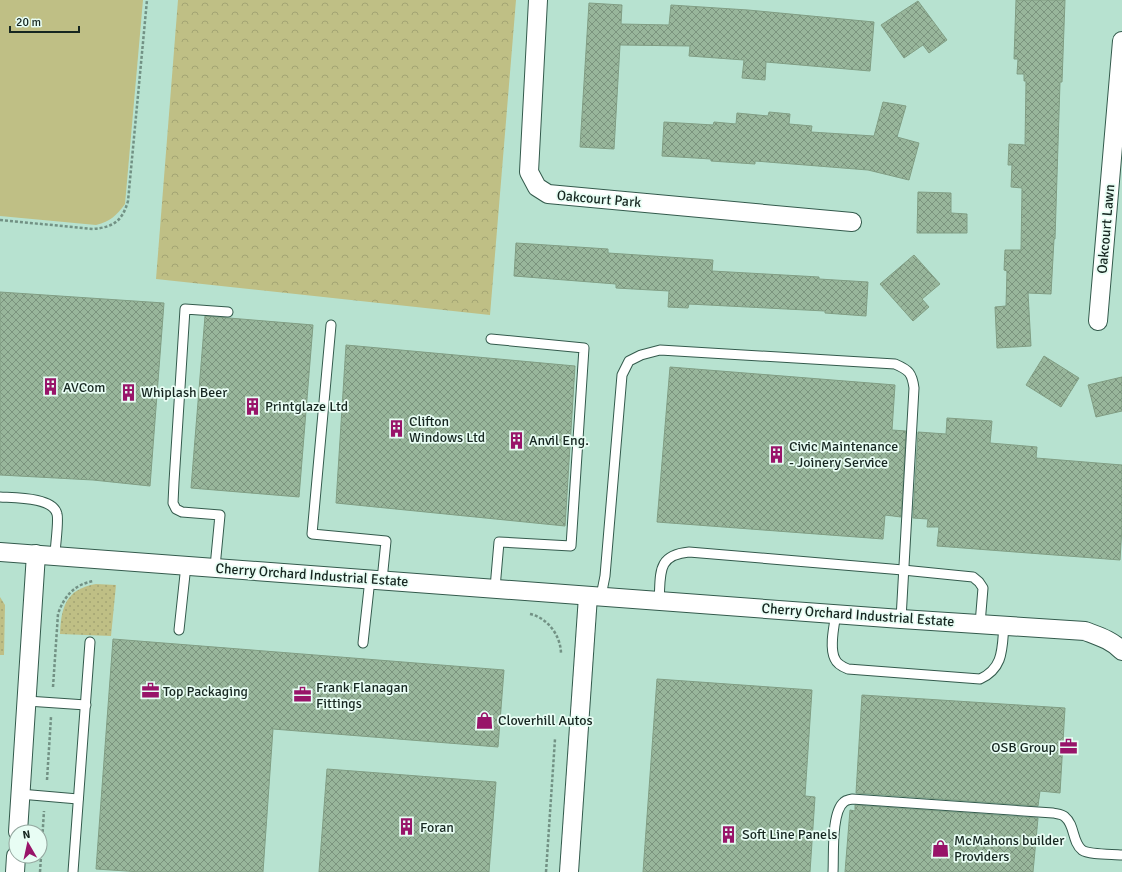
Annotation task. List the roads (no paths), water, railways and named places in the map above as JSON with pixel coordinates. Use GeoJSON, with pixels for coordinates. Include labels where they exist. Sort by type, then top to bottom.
{"type":"FeatureCollection","features":[{"type":"Feature","properties":{"kind":"street","name":"Oakcourt Park"},"geometry":{"type":"LineString","coordinates":[[538,0],[529,172],[537,187],[548,194],[852,222]]}},
{"type":"Feature","properties":{"kind":"street","name":"Oakcourt Lawn"},"geometry":{"type":"LineString","coordinates":[[1098,321],[1122,41]]}},
{"type":"Feature","properties":{"kind":"street","name":"Cherry Orchard Industrial Estate"},"geometry":{"type":"LineString","coordinates":[[0,552],[901,619],[1084,631],[1103,637],[1122,651]]}},
{"type":"Feature","properties":{"kind":"street"},"geometry":{"type":"LineString","coordinates":[[18,824],[36,554]]}},
{"type":"Feature","properties":{"kind":"street"},"geometry":{"type":"LineString","coordinates":[[569,872],[595,596]]}},
{"type":"Feature","properties":{"kind":"lane"},"geometry":{"type":"LineString","coordinates":[[215,567],[220,515],[182,512],[176,509],[173,503],[174,482],[185,309],[228,312]]}},
{"type":"Feature","properties":{"kind":"lane"},"geometry":{"type":"LineString","coordinates":[[331,325],[312,534],[386,541],[363,643]]}},
{"type":"Feature","properties":{"kind":"lane"},"geometry":{"type":"LineString","coordinates":[[491,338],[584,348],[571,546],[499,542],[495,588]]}},
{"type":"Feature","properties":{"kind":"lane"},"geometry":{"type":"LineString","coordinates":[[595,596],[605,576],[622,375],[629,362],[641,355],[660,350],[895,364],[904,368],[912,377],[914,388],[901,619]]}},
{"type":"Feature","properties":{"kind":"lane"},"geometry":{"type":"LineString","coordinates":[[0,497],[43,502],[52,506],[57,514],[55,555]]}},
{"type":"Feature","properties":{"kind":"lane"},"geometry":{"type":"LineString","coordinates":[[659,601],[661,571],[664,563],[668,558],[678,553],[689,552],[972,577],[979,582],[983,588],[980,624]]}},
{"type":"Feature","properties":{"kind":"lane"},"geometry":{"type":"LineString","coordinates":[[179,630],[186,565]]}},
{"type":"Feature","properties":{"kind":"lane"},"geometry":{"type":"LineString","coordinates":[[836,614],[832,650],[835,660],[848,669],[980,679],[990,674],[998,664],[1002,655],[1004,625]]}},
{"type":"Feature","properties":{"kind":"lane"},"geometry":{"type":"LineString","coordinates":[[73,872],[90,642]]}},
{"type":"Feature","properties":{"kind":"lane"},"geometry":{"type":"LineString","coordinates":[[27,701],[86,705]]}},
{"type":"Feature","properties":{"kind":"lane"},"geometry":{"type":"LineString","coordinates":[[20,794],[78,799]]}},
{"type":"Feature","properties":{"kind":"lane"},"geometry":{"type":"LineString","coordinates":[[833,872],[836,817],[845,801],[852,800],[1053,813],[1065,816],[1069,822],[1077,844],[1082,850],[1122,855]]}},
{"type":"Feature","properties":{"kind":"place","name":"AVCom"},"geometry":{"type":"Point","coordinates":[50,387]}},
{"type":"Feature","properties":{"kind":"place","name":"Whiplash Beer"},"geometry":{"type":"Point","coordinates":[128,392]}},
{"type":"Feature","properties":{"kind":"place","name":"Printglaze Ltd"},"geometry":{"type":"Point","coordinates":[252,406]}},
{"type":"Feature","properties":{"kind":"place","name":"Clifton Windows Ltd"},"geometry":{"type":"Point","coordinates":[396,429]}},
{"type":"Feature","properties":{"kind":"place","name":"Anvil Eng."},"geometry":{"type":"Point","coordinates":[516,440]}},
{"type":"Feature","properties":{"kind":"place","name":"Civic Maintenance - Joinery Service"},"geometry":{"type":"Point","coordinates":[776,454]}},
{"type":"Feature","properties":{"kind":"place","name":"Top Packaging"},"geometry":{"type":"Point","coordinates":[150,691]}},
{"type":"Feature","properties":{"kind":"place","name":"Frank Flanagan Fittings"},"geometry":{"type":"Point","coordinates":[303,695]}},
{"type":"Feature","properties":{"kind":"place","name":"Cloverhill Autos"},"geometry":{"type":"Point","coordinates":[485,720]}},
{"type":"Feature","properties":{"kind":"place","name":"OSB Group"},"geometry":{"type":"Point","coordinates":[1069,747]}},
{"type":"Feature","properties":{"kind":"place","name":"Foran"},"geometry":{"type":"Point","coordinates":[407,827]}},
{"type":"Feature","properties":{"kind":"place","name":"Soft Line Panels"},"geometry":{"type":"Point","coordinates":[729,834]}},
{"type":"Feature","properties":{"kind":"place","name":"McMahons builder Providers"},"geometry":{"type":"Point","coordinates":[941,848]}}]}
